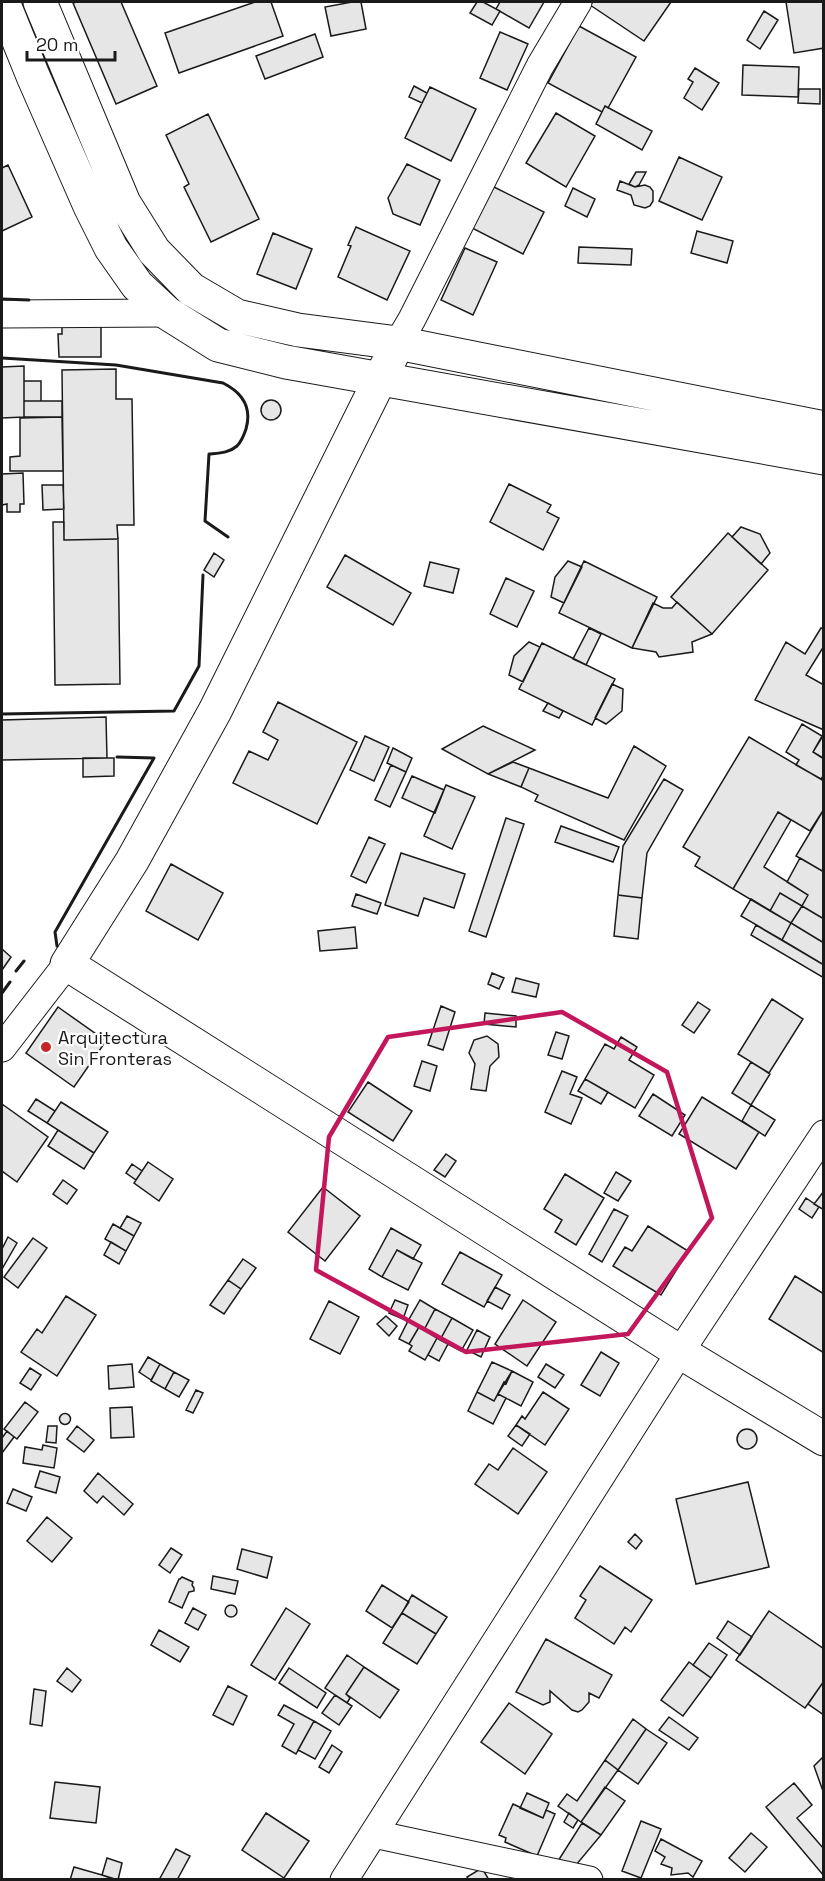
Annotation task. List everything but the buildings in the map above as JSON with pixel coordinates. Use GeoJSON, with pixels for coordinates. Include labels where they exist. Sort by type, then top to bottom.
{"type":"FeatureCollection","features":[{"type":"Feature","properties":{"kind":"street"},"geometry":{"type":"LineString","coordinates":[[3,2],[90,206],[111,248],[137,285],[167,313],[218,345],[286,362],[824,458]]}},
{"type":"Feature","properties":{"kind":"street"},"geometry":{"type":"LineString","coordinates":[[40,2],[124,203],[154,251],[191,290],[237,316],[298,330],[398,343],[824,428]]}},
{"type":"Feature","properties":{"kind":"street"},"geometry":{"type":"LineString","coordinates":[[2,1048],[66,964],[132,861],[215,711],[379,378],[417,309],[540,66],[578,2]]}},
{"type":"Feature","properties":{"kind":"street"},"geometry":{"type":"LineString","coordinates":[[2,314],[167,313]]}},
{"type":"Feature","properties":{"kind":"street"},"geometry":{"type":"LineString","coordinates":[[66,964],[680,1352],[824,1439]]}},
{"type":"Feature","properties":{"kind":"street"},"geometry":{"type":"LineString","coordinates":[[344,1880],[680,1352],[824,1134]]}},
{"type":"Feature","properties":{"kind":"street"},"geometry":{"type":"LineString","coordinates":[[374,1834],[589,1880]]}},
{"type":"Feature","properties":{"kind":"highlighted area"},"geometry":{"type":"Polygon","coordinates":[[[562,1012],[667,1072],[712,1218],[628,1334],[466,1352],[316,1270],[329,1137],[388,1037],[562,1012]]]}},
{"type":"Feature","properties":{"kind":"wall"},"geometry":{"type":"LineString","coordinates":[[2,299],[29,300]]}},
{"type":"Feature","properties":{"kind":"wall"},"geometry":{"type":"LineString","coordinates":[[2,358],[116,365],[223,383],[236,391],[247,408],[248,421],[237,446],[231,450],[209,454],[205,521],[228,537]]}},
{"type":"Feature","properties":{"kind":"wall"},"geometry":{"type":"LineString","coordinates":[[2,714],[174,711],[199,666],[203,575]]}},
{"type":"Feature","properties":{"kind":"wall"},"geometry":{"type":"LineString","coordinates":[[57,946],[55,932],[154,758],[117,757]]}},
{"type":"Feature","properties":{"kind":"wall"},"geometry":{"type":"LineString","coordinates":[[16,971],[24,961]]}},
{"type":"Feature","properties":{"kind":"wall"},"geometry":{"type":"LineString","coordinates":[[2,993],[10,982]]}},
{"type":"Feature","properties":{"kind":"place","name":"Arquitectura Sin Fronteras"},"geometry":{"type":"Point","coordinates":[46,1047]}}]}
